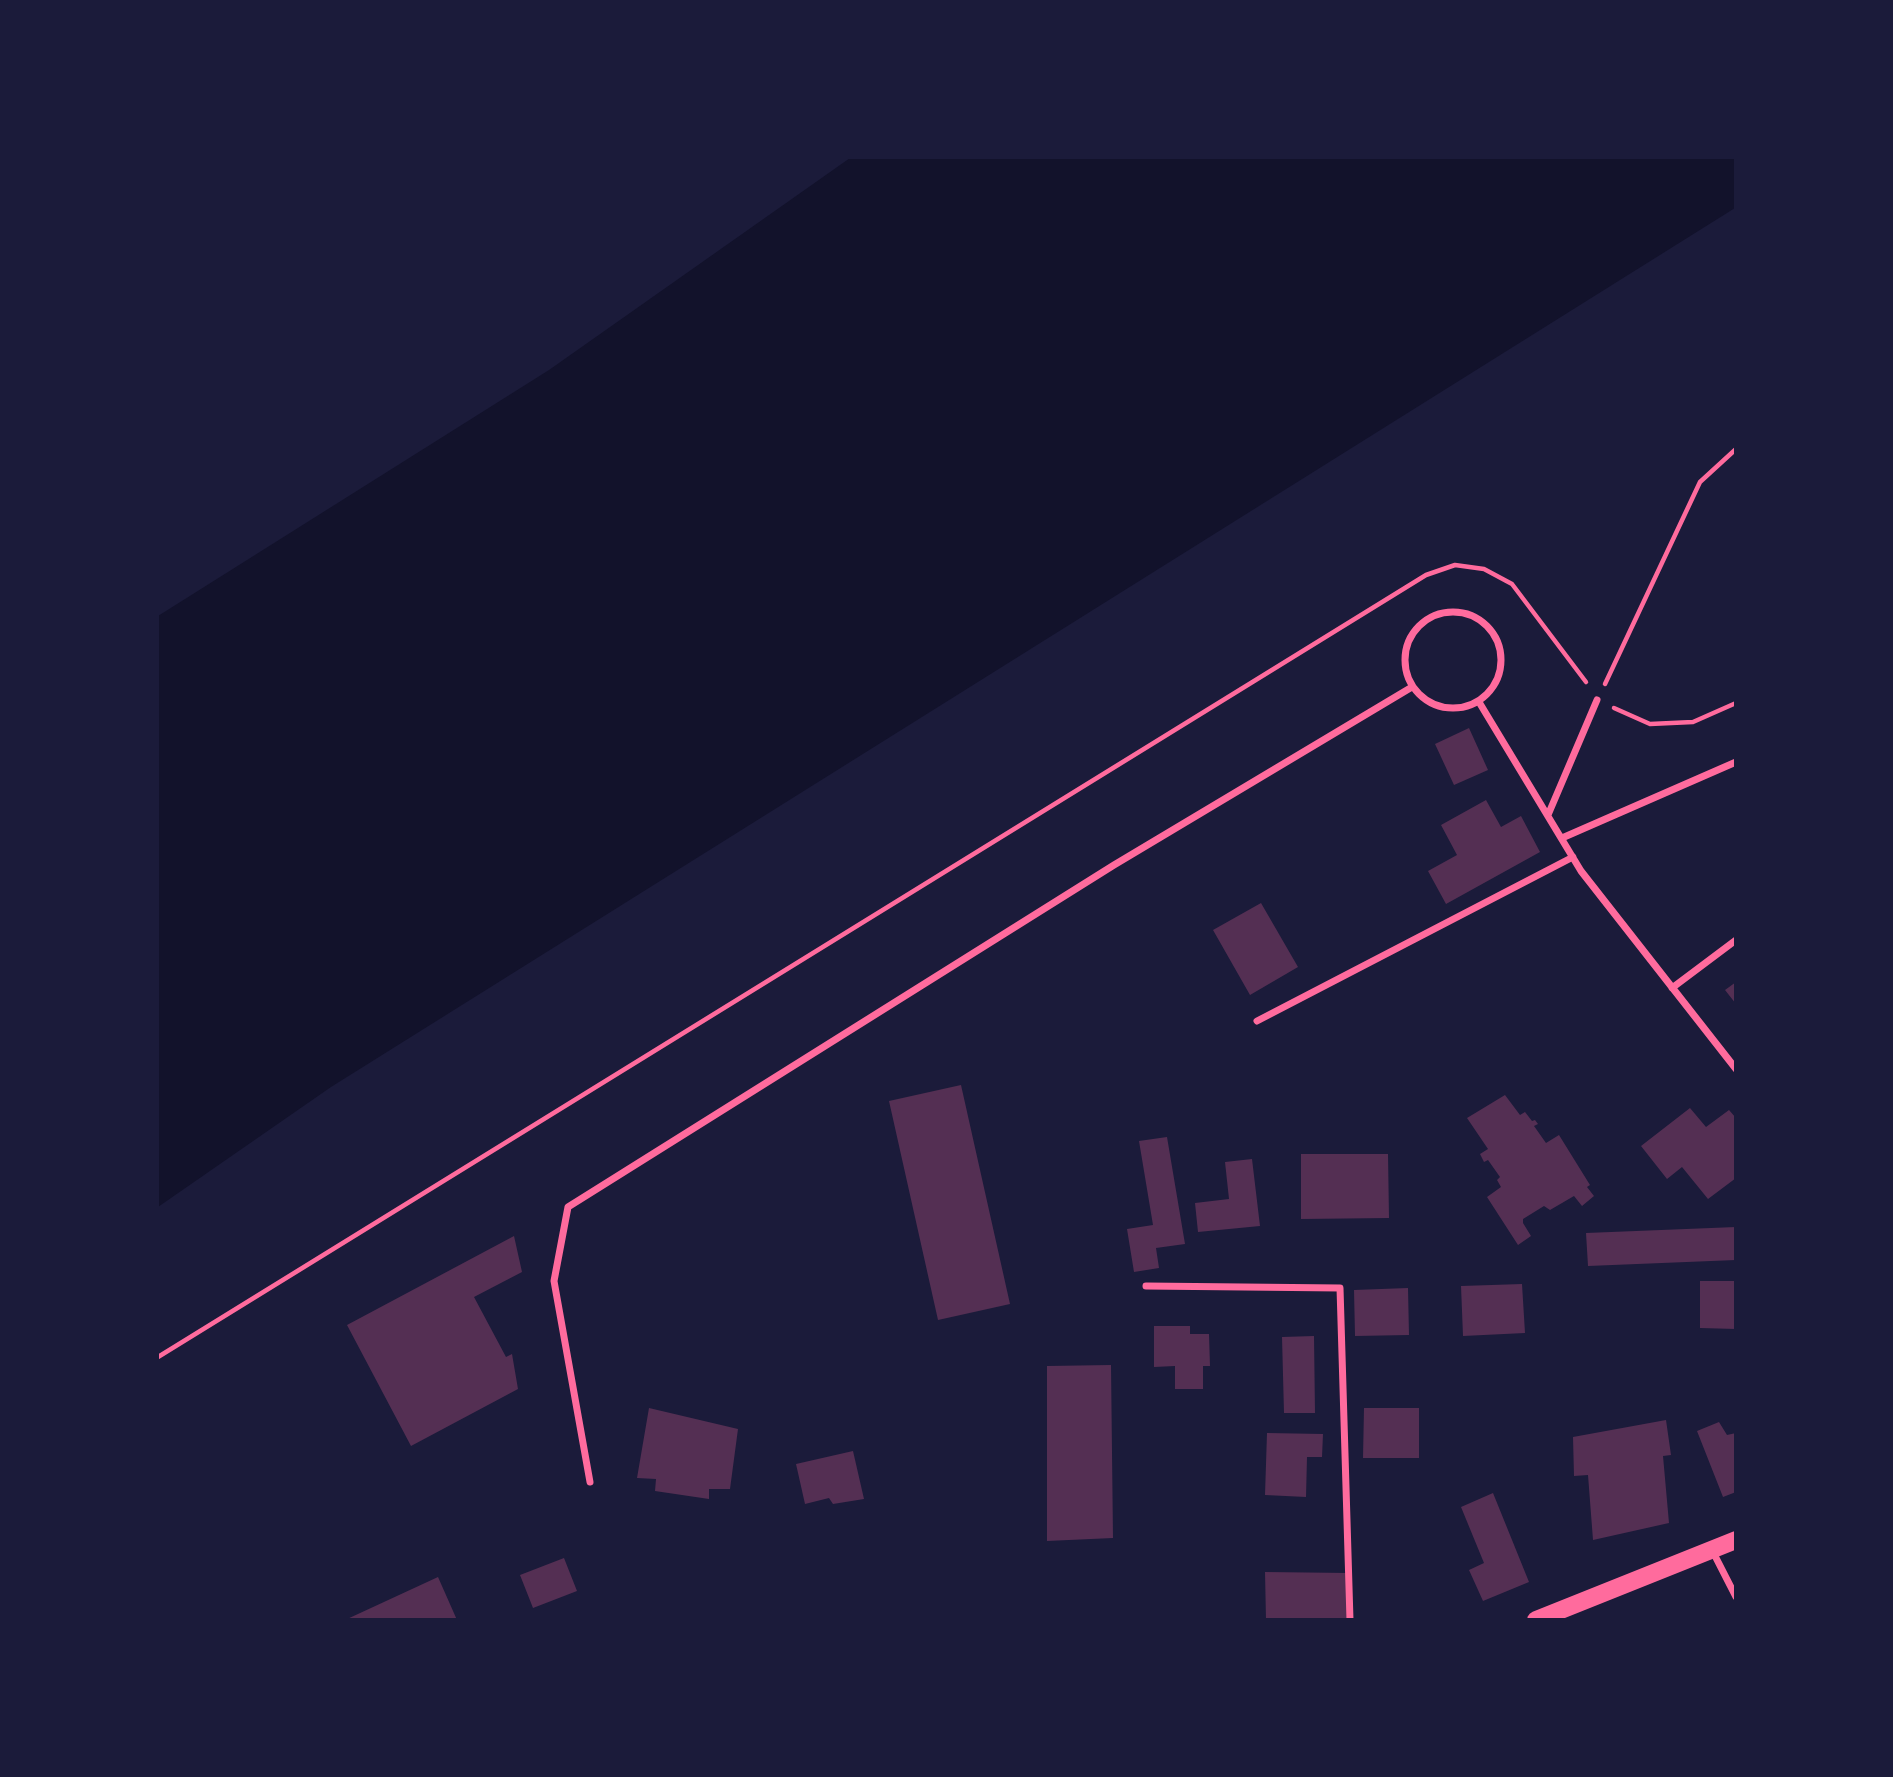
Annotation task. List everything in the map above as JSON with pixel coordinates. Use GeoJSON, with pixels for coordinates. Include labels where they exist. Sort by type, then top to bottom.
{"type":"FeatureCollection","features":[{"type":"Feature","properties":{"kind":"main road"},"geometry":{"type":"LineString","coordinates":[[1536,1619],[1735,1540]]}},
{"type":"Feature","properties":{"kind":"street"},"geometry":{"type":"LineString","coordinates":[[1452,611],[1481,620],[1498,640],[1502,666],[1493,690],[1479,702],[1452,709],[1428,702],[1412,687],[1405,663],[1407,644],[1418,626],[1433,616],[1452,611]]}},
{"type":"Feature","properties":{"kind":"street"},"geometry":{"type":"LineString","coordinates":[[590,1482],[554,1281],[568,1207],[1114,865],[1412,687]]}},
{"type":"Feature","properties":{"kind":"street"},"geometry":{"type":"LineString","coordinates":[[1548,815],[1597,700]]}},
{"type":"Feature","properties":{"kind":"street"},"geometry":{"type":"LineString","coordinates":[[1479,702],[1581,871],[1735,1069]]}},
{"type":"Feature","properties":{"kind":"street"},"geometry":{"type":"LineString","coordinates":[[1562,838],[1735,762]]}},
{"type":"Feature","properties":{"kind":"street"},"geometry":{"type":"LineString","coordinates":[[1257,1021],[1573,857]]}},
{"type":"Feature","properties":{"kind":"street"},"geometry":{"type":"LineString","coordinates":[[1672,988],[1735,940]]}},
{"type":"Feature","properties":{"kind":"street"},"geometry":{"type":"LineString","coordinates":[[1146,1286],[1340,1288],[1350,1619]]}},
{"type":"Feature","properties":{"kind":"street"},"geometry":{"type":"LineString","coordinates":[[1712,1549],[1735,1597]]}},
{"type":"Feature","properties":{"kind":"path"},"geometry":{"type":"LineString","coordinates":[[1597,700],[1700,482],[1735,449]]}},
{"type":"Feature","properties":{"kind":"path"},"geometry":{"type":"LineString","coordinates":[[158,1357],[1426,575],[1455,565],[1484,569],[1513,584],[1597,700],[1650,724],[1693,722],[1735,703]]}},
{"type":"Feature","properties":{"kind":"shaded area"},"geometry":{"type":"Polygon","coordinates":[[[850,158],[1735,158],[1735,208],[331,1087],[158,1207],[158,616],[549,370],[850,158]]]}},
{"type":"Feature","properties":{"kind":"building"},"geometry":{"type":"Polygon","coordinates":[[[1469,728],[1488,770],[1454,785],[1435,744],[1469,728]]]}},
{"type":"Feature","properties":{"kind":"building"},"geometry":{"type":"Polygon","coordinates":[[[1486,800],[1501,827],[1521,816],[1540,852],[1446,904],[1428,871],[1457,855],[1441,825],[1486,800]]]}},
{"type":"Feature","properties":{"kind":"building"},"geometry":{"type":"Polygon","coordinates":[[[1261,903],[1298,967],[1250,995],[1213,930],[1261,903]]]}},
{"type":"Feature","properties":{"kind":"building"},"geometry":{"type":"Polygon","coordinates":[[[1736,982],[1736,1004],[1725,990],[1736,982]]]}},
{"type":"Feature","properties":{"kind":"building"},"geometry":{"type":"Polygon","coordinates":[[[961,1085],[1010,1304],[938,1320],[889,1101],[961,1085]]]}},
{"type":"Feature","properties":{"kind":"building"},"geometry":{"type":"Polygon","coordinates":[[[1505,1095],[1520,1115],[1525,1112],[1532,1121],[1535,1120],[1538,1124],[1534,1126],[1546,1143],[1559,1135],[1594,1196],[1582,1206],[1574,1196],[1550,1210],[1544,1206],[1523,1219],[1531,1236],[1518,1245],[1487,1197],[1501,1187],[1497,1180],[1500,1177],[1488,1160],[1484,1162],[1480,1154],[1488,1149],[1467,1118],[1505,1095]]]}},
{"type":"Feature","properties":{"kind":"building"},"geometry":{"type":"Polygon","coordinates":[[[1690,1108],[1706,1127],[1729,1110],[1736,1118],[1736,1178],[1708,1199],[1682,1167],[1667,1179],[1641,1146],[1690,1108]]]}},
{"type":"Feature","properties":{"kind":"building"},"geometry":{"type":"Polygon","coordinates":[[[1167,1137],[1185,1244],[1156,1248],[1159,1268],[1134,1272],[1127,1229],[1153,1225],[1139,1141],[1167,1137]]]}},
{"type":"Feature","properties":{"kind":"building"},"geometry":{"type":"Polygon","coordinates":[[[1301,1154],[1388,1154],[1389,1218],[1301,1219],[1301,1154]]]}},
{"type":"Feature","properties":{"kind":"building"},"geometry":{"type":"Polygon","coordinates":[[[1252,1159],[1260,1226],[1198,1232],[1195,1203],[1229,1199],[1225,1162],[1252,1159]]]}},
{"type":"Feature","properties":{"kind":"building"},"geometry":{"type":"Polygon","coordinates":[[[1736,1227],[1736,1260],[1588,1266],[1586,1233],[1736,1227]]]}},
{"type":"Feature","properties":{"kind":"building"},"geometry":{"type":"Polygon","coordinates":[[[514,1236],[522,1272],[474,1297],[506,1357],[512,1354],[518,1389],[411,1446],[347,1325],[514,1236]]]}},
{"type":"Feature","properties":{"kind":"building"},"geometry":{"type":"Polygon","coordinates":[[[1700,1281],[1736,1281],[1736,1329],[1700,1328],[1700,1281]]]}},
{"type":"Feature","properties":{"kind":"building"},"geometry":{"type":"Polygon","coordinates":[[[1522,1284],[1525,1333],[1463,1336],[1461,1286],[1522,1284]]]}},
{"type":"Feature","properties":{"kind":"building"},"geometry":{"type":"Polygon","coordinates":[[[1408,1288],[1409,1335],[1355,1336],[1354,1290],[1408,1288]]]}},
{"type":"Feature","properties":{"kind":"building"},"geometry":{"type":"Polygon","coordinates":[[[1154,1326],[1190,1326],[1190,1334],[1209,1334],[1210,1366],[1203,1366],[1203,1389],[1175,1389],[1175,1366],[1154,1367],[1154,1326]]]}},
{"type":"Feature","properties":{"kind":"building"},"geometry":{"type":"Polygon","coordinates":[[[1314,1336],[1315,1413],[1284,1413],[1282,1337],[1314,1336]]]}},
{"type":"Feature","properties":{"kind":"building"},"geometry":{"type":"Polygon","coordinates":[[[1111,1365],[1113,1538],[1047,1541],[1047,1366],[1111,1365]]]}},
{"type":"Feature","properties":{"kind":"building"},"geometry":{"type":"Polygon","coordinates":[[[649,1408],[738,1429],[730,1489],[709,1489],[709,1499],[655,1491],[656,1479],[637,1478],[649,1408]]]}},
{"type":"Feature","properties":{"kind":"building"},"geometry":{"type":"Polygon","coordinates":[[[1364,1408],[1419,1408],[1419,1458],[1363,1458],[1364,1408]]]}},
{"type":"Feature","properties":{"kind":"building"},"geometry":{"type":"Polygon","coordinates":[[[1666,1420],[1671,1455],[1663,1456],[1669,1523],[1593,1540],[1588,1475],[1574,1476],[1573,1437],[1666,1420]]]}},
{"type":"Feature","properties":{"kind":"building"},"geometry":{"type":"Polygon","coordinates":[[[1719,1422],[1727,1435],[1736,1433],[1736,1492],[1723,1497],[1697,1431],[1719,1422]]]}},
{"type":"Feature","properties":{"kind":"building"},"geometry":{"type":"Polygon","coordinates":[[[1267,1433],[1323,1434],[1322,1457],[1307,1457],[1306,1497],[1265,1495],[1267,1433]]]}},
{"type":"Feature","properties":{"kind":"building"},"geometry":{"type":"Polygon","coordinates":[[[853,1451],[864,1499],[833,1504],[829,1498],[805,1504],[796,1464],[853,1451]]]}},
{"type":"Feature","properties":{"kind":"building"},"geometry":{"type":"Polygon","coordinates":[[[1493,1493],[1529,1582],[1483,1601],[1469,1570],[1484,1563],[1461,1507],[1493,1493]]]}},
{"type":"Feature","properties":{"kind":"building"},"geometry":{"type":"Polygon","coordinates":[[[564,1558],[577,1591],[533,1608],[520,1575],[564,1558]]]}},
{"type":"Feature","properties":{"kind":"building"},"geometry":{"type":"Polygon","coordinates":[[[1265,1572],[1349,1573],[1350,1620],[1266,1620],[1265,1572]]]}},
{"type":"Feature","properties":{"kind":"building"},"geometry":{"type":"Polygon","coordinates":[[[438,1577],[457,1620],[345,1620],[438,1577]]]}}]}
